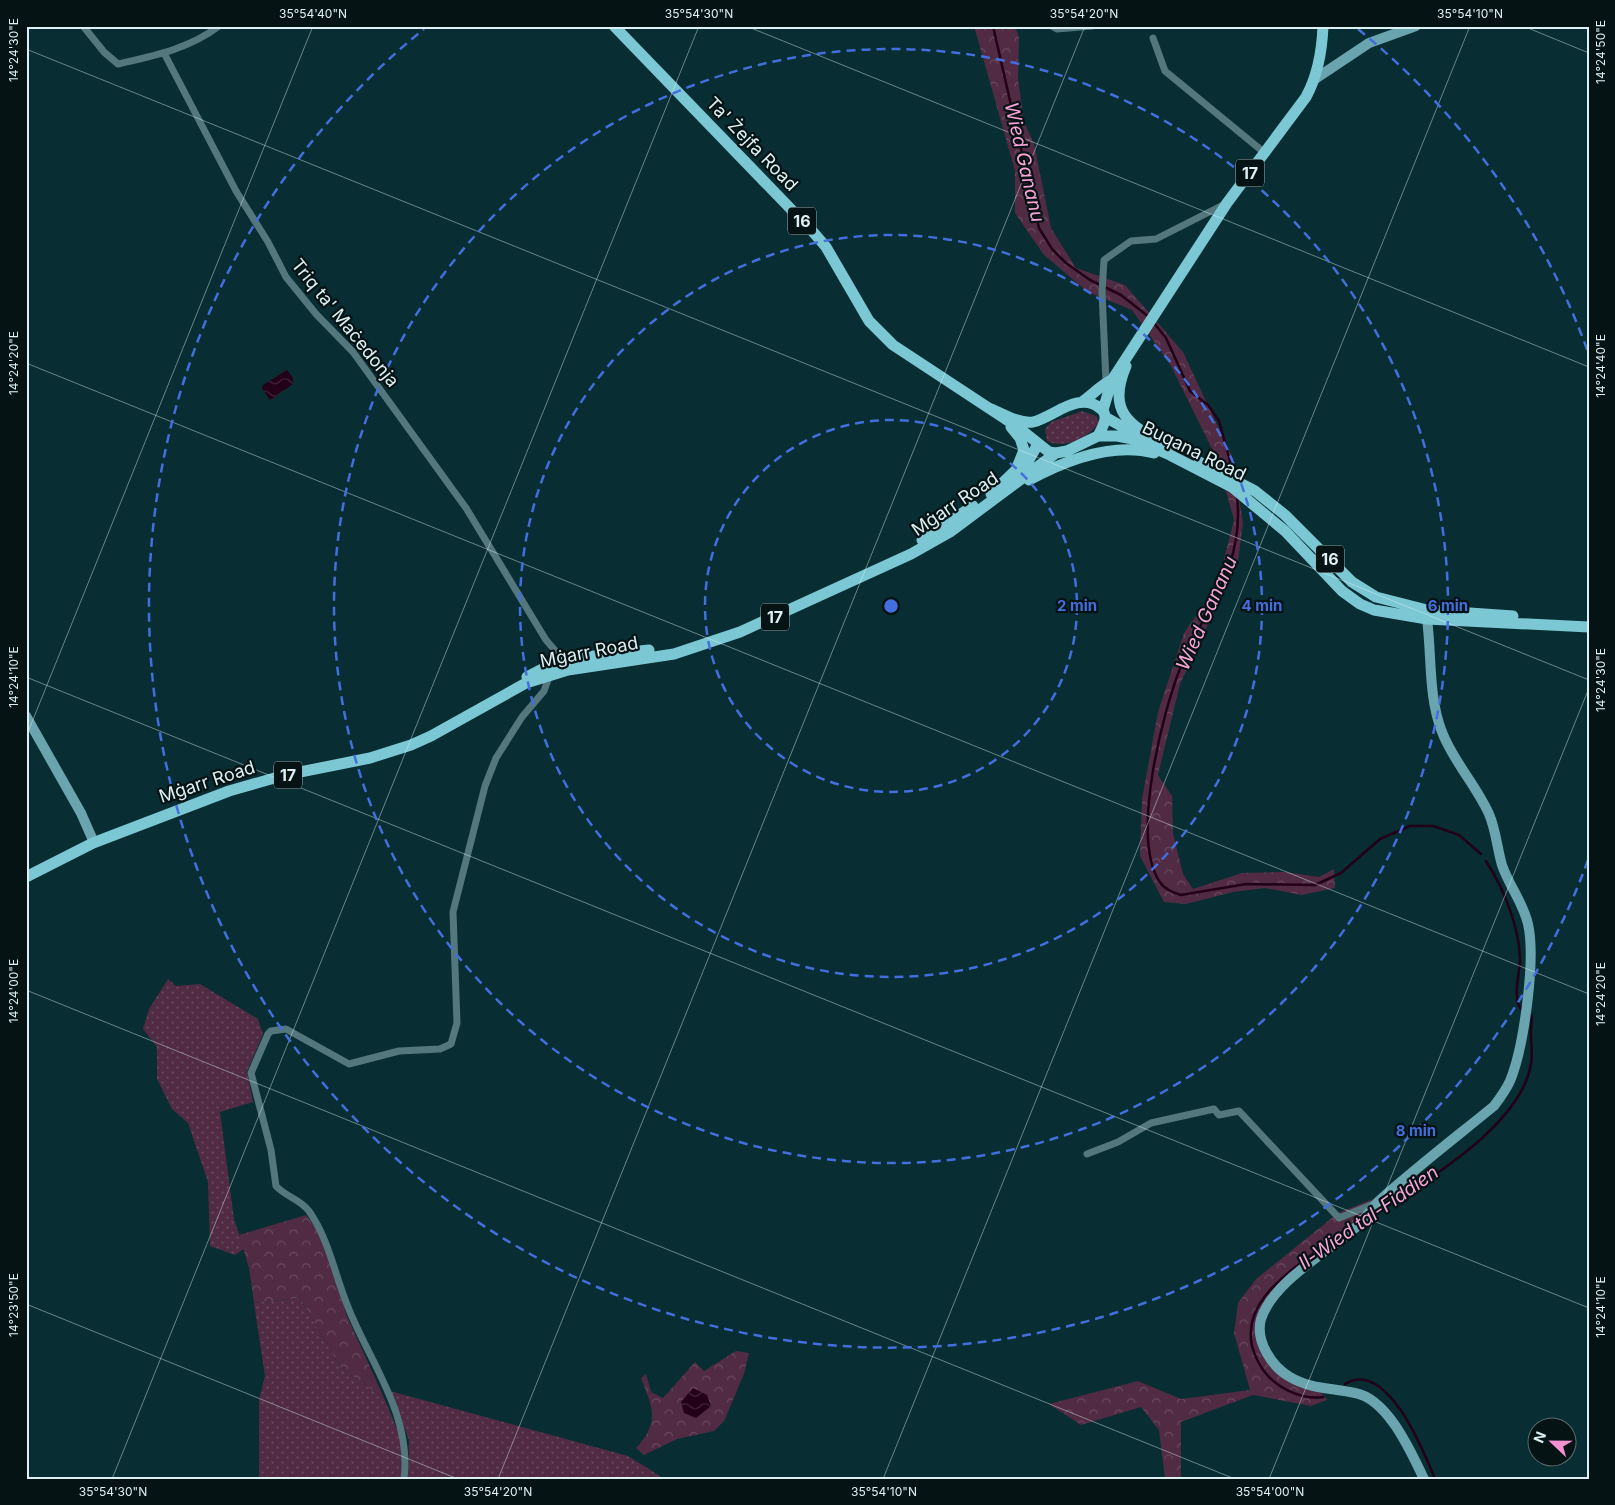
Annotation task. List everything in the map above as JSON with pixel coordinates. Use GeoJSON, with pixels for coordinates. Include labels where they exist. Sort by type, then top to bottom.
{"type":"FeatureCollection","features":[{"type":"Feature","properties":{"kind":"main road","name":"Ta' Żejfa Road"},"geometry":{"type":"LineString","coordinates":[[614,26],[814,233],[826,247],[854,300],[876,329],[893,345],[1036,441]]}},
{"type":"Feature","properties":{"kind":"main road","name":"17"},"geometry":{"type":"LineString","coordinates":[[1082,402],[1100,390],[1109,381],[1157,313],[1227,203],[1266,154],[1306,97],[1315,79],[1322,45],[1323,26]]}},
{"type":"Feature","properties":{"kind":"main road"},"geometry":{"type":"LineString","coordinates":[[1136,344],[1118,394],[1119,406],[1127,420],[1171,449]]}},
{"type":"Feature","properties":{"kind":"main road","name":"17"},"geometry":{"type":"LineString","coordinates":[[1104,414],[1109,381]]}},
{"type":"Feature","properties":{"kind":"main road","name":"16"},"geometry":{"type":"LineString","coordinates":[[1038,419],[1082,402],[1096,405],[1104,414]]}},
{"type":"Feature","properties":{"kind":"main road","name":"Ta' Żejfa Road"},"geometry":{"type":"LineString","coordinates":[[989,408],[1024,421],[1032,422],[1038,419]]}},
{"type":"Feature","properties":{"kind":"main road"},"geometry":{"type":"LineString","coordinates":[[989,408],[1016,432],[1024,450],[1016,470],[991,494]]}},
{"type":"Feature","properties":{"kind":"main road"},"geometry":{"type":"LineString","coordinates":[[1098,436],[1104,414]]}},
{"type":"Feature","properties":{"kind":"main road","name":"Buqana Road"},"geometry":{"type":"LineString","coordinates":[[1104,414],[1135,434],[1244,484],[1285,515],[1352,582],[1376,598],[1427,610],[1589,621]]}},
{"type":"Feature","properties":{"kind":"main road"},"geometry":{"type":"LineString","coordinates":[[1036,441],[1033,431],[1038,419]]}},
{"type":"Feature","properties":{"kind":"main road","name":"Buqana Road"},"geometry":{"type":"LineString","coordinates":[[1098,436],[1117,436],[1133,439],[1232,487],[1285,531],[1342,591],[1360,604],[1387,613],[1427,619],[1589,628]]}},
{"type":"Feature","properties":{"kind":"main road","name":"16"},"geometry":{"type":"LineString","coordinates":[[1036,441],[1048,452],[1056,453],[1073,448],[1098,436]]}},
{"type":"Feature","properties":{"kind":"main road","name":"Mġarr Road"},"geometry":{"type":"LineString","coordinates":[[26,877],[68,854],[107,837],[229,791],[285,775],[370,758],[411,745],[550,671],[558,661],[674,647],[736,626],[908,550],[1017,475],[1036,441]]}},
{"type":"Feature","properties":{"kind":"main road"},"geometry":{"type":"LineString","coordinates":[[950,532],[989,508],[1022,484],[1066,463],[1089,456],[1110,450],[1146,451],[1185,463]]}},
{"type":"Feature","properties":{"kind":"main road","name":"Mġarr Road"},"geometry":{"type":"LineString","coordinates":[[26,871],[92,838],[223,786],[370,752],[409,740],[522,679],[550,671],[674,654],[716,641],[792,610],[902,558],[950,532],[1056,453]]}},
{"type":"Feature","properties":{"kind":"street"},"geometry":{"type":"LineString","coordinates":[[83,26],[104,52],[118,64],[164,53],[198,40],[219,26]]}},
{"type":"Feature","properties":{"kind":"street"},"geometry":{"type":"LineString","coordinates":[[1052,26],[1057,29],[1092,26]]}},
{"type":"Feature","properties":{"kind":"street"},"geometry":{"type":"LineString","coordinates":[[1315,79],[1369,43],[1416,26]]}},
{"type":"Feature","properties":{"kind":"street"},"geometry":{"type":"LineString","coordinates":[[1153,38],[1165,71],[1266,154]]}},
{"type":"Feature","properties":{"kind":"street","name":"Triq ta' Maċedonja"},"geometry":{"type":"LineString","coordinates":[[164,53],[236,191],[268,242],[286,277],[357,357],[466,508],[546,640],[554,649],[568,659]]}},
{"type":"Feature","properties":{"kind":"street"},"geometry":{"type":"LineString","coordinates":[[1109,381],[1102,292],[1104,260],[1131,241],[1156,239],[1227,203]]}},
{"type":"Feature","properties":{"kind":"street"},"geometry":{"type":"LineString","coordinates":[[1424,1479],[1403,1436],[1372,1400],[1355,1393],[1310,1385],[1290,1377],[1273,1364],[1261,1334],[1262,1318],[1276,1294],[1298,1273],[1357,1226],[1376,1205],[1494,1106],[1502,1096],[1513,1072],[1526,1006],[1531,949],[1523,905],[1504,871],[1488,812],[1445,739],[1439,723],[1432,690],[1427,619]]}},
{"type":"Feature","properties":{"kind":"street"},"geometry":{"type":"LineString","coordinates":[[404,1479],[405,1454],[402,1432],[386,1387],[347,1305],[328,1246],[304,1205],[276,1186],[271,1150],[258,1107],[251,1070],[268,1034],[280,1029],[286,1029],[349,1064],[399,1051],[440,1050],[451,1044],[457,1023],[453,912],[486,786],[496,758],[522,717],[544,691],[554,649]]}},
{"type":"Feature","properties":{"kind":"street"},"geometry":{"type":"LineString","coordinates":[[26,716],[81,813],[92,838]]}},
{"type":"Feature","properties":{"kind":"street"},"geometry":{"type":"LineString","coordinates":[[1087,1154],[1118,1142],[1151,1124],[1214,1109],[1219,1115],[1239,1111],[1339,1218],[1376,1205]]}},
{"type":"Feature","properties":{"kind":"green space"},"geometry":{"type":"Polygon","coordinates":[[[974,26],[1015,26],[1019,38],[1018,79],[1024,122],[1034,144],[1051,228],[1076,268],[1125,285],[1183,352],[1233,459],[1243,523],[1238,561],[1180,684],[1158,775],[1172,796],[1173,833],[1183,874],[1193,889],[1242,873],[1285,872],[1319,877],[1334,869],[1335,888],[1302,895],[1265,888],[1233,892],[1186,904],[1164,902],[1140,856],[1142,799],[1158,712],[1184,633],[1217,586],[1234,520],[1217,459],[1171,366],[1132,310],[1088,292],[1044,255],[1015,213],[1015,171],[974,26]]]}},
{"type":"Feature","properties":{"kind":"green space"},"geometry":{"type":"Polygon","coordinates":[[[1082,411],[1096,416],[1099,422],[1090,433],[1068,443],[1061,444],[1047,441],[1045,429],[1051,422],[1082,411]]]}},
{"type":"Feature","properties":{"kind":"green space"},"geometry":{"type":"Polygon","coordinates":[[[168,979],[176,986],[200,984],[258,1019],[263,1034],[247,1072],[253,1102],[220,1112],[234,1219],[244,1249],[235,1255],[210,1246],[208,1182],[188,1123],[172,1109],[157,1079],[157,1047],[143,1029],[149,1009],[168,979]]]}},
{"type":"Feature","properties":{"kind":"green space"},"geometry":{"type":"Polygon","coordinates":[[[1380,1196],[1356,1226],[1310,1262],[1258,1320],[1267,1359],[1304,1387],[1322,1393],[1327,1400],[1311,1406],[1253,1395],[1181,1422],[1181,1479],[1165,1479],[1159,1430],[1141,1407],[1081,1425],[1049,1404],[1138,1381],[1181,1399],[1250,1390],[1234,1333],[1238,1303],[1256,1279],[1338,1213],[1380,1196]]]}},
{"type":"Feature","properties":{"kind":"green space"},"geometry":{"type":"Polygon","coordinates":[[[306,1215],[327,1243],[346,1314],[384,1398],[341,1368],[300,1298],[254,1303],[249,1268],[239,1235],[306,1215]]]}},
{"type":"Feature","properties":{"kind":"green space"},"geometry":{"type":"Polygon","coordinates":[[[300,1298],[341,1368],[384,1398],[401,1438],[402,1479],[259,1479],[259,1400],[265,1376],[254,1303],[300,1298]]]}},
{"type":"Feature","properties":{"kind":"green space"},"geometry":{"type":"Polygon","coordinates":[[[736,1351],[749,1353],[744,1374],[724,1421],[714,1431],[677,1439],[644,1455],[636,1448],[649,1430],[652,1415],[649,1398],[641,1378],[646,1374],[651,1392],[663,1398],[695,1362],[704,1371],[736,1351]]]}},
{"type":"Feature","properties":{"kind":"green space"},"geometry":{"type":"Polygon","coordinates":[[[390,1391],[628,1456],[660,1476],[661,1479],[408,1479],[409,1440],[390,1391]]]}},
{"type":"Feature","properties":{"kind":"water"},"geometry":{"type":"Polygon","coordinates":[[[287,370],[293,378],[293,384],[270,400],[262,389],[263,385],[287,370]]]}},
{"type":"Feature","properties":{"kind":"water"},"geometry":{"type":"Polygon","coordinates":[[[693,1388],[707,1395],[711,1406],[696,1418],[684,1413],[681,1402],[693,1388]]]}},
{"type":"Feature","properties":{"kind":"waterway","name":"Wied Gananu"},"geometry":{"type":"LineString","coordinates":[[993,26],[1039,228],[1052,249],[1066,263],[1090,280],[1121,295],[1149,317]]}},
{"type":"Feature","properties":{"kind":"waterway","name":"Wied Gananu"},"geometry":{"type":"LineString","coordinates":[[1154,323],[1166,338],[1190,391],[1208,405],[1219,421],[1234,476]]}},
{"type":"Feature","properties":{"kind":"waterway","name":"Wied Gananu"},"geometry":{"type":"LineString","coordinates":[[1237,496],[1237,532],[1229,567],[1181,666],[1173,687],[1158,743],[1152,775],[1148,835],[1151,861],[1161,884],[1181,895],[1246,884],[1315,885],[1341,873],[1380,839],[1410,826],[1433,826],[1459,835],[1481,854]]}},
{"type":"Feature","properties":{"kind":"waterway","name":"Il-Wied tal-Fiddien"},"geometry":{"type":"LineString","coordinates":[[1486,861],[1499,883],[1514,921],[1520,959],[1517,998],[1521,1009]]}},
{"type":"Feature","properties":{"kind":"waterway","name":"Il-Wied tal-Fiddien"},"geometry":{"type":"LineString","coordinates":[[1374,1214],[1468,1151],[1490,1131],[1509,1109],[1523,1087],[1531,1064],[1531,1015]]}},
{"type":"Feature","properties":{"kind":"waterway","name":"Il-Wied tal-Fiddien"},"geometry":{"type":"LineString","coordinates":[[1323,1397],[1315,1398],[1293,1393],[1280,1386],[1268,1376],[1255,1354],[1252,1346],[1251,1331],[1253,1318],[1259,1305],[1277,1283],[1347,1229]]}},
{"type":"Feature","properties":{"kind":"waterway","name":"Il-Wied tal-Fiddien"},"geometry":{"type":"LineString","coordinates":[[1345,1384],[1360,1380],[1375,1384],[1389,1396],[1413,1430],[1435,1479]]}}]}
